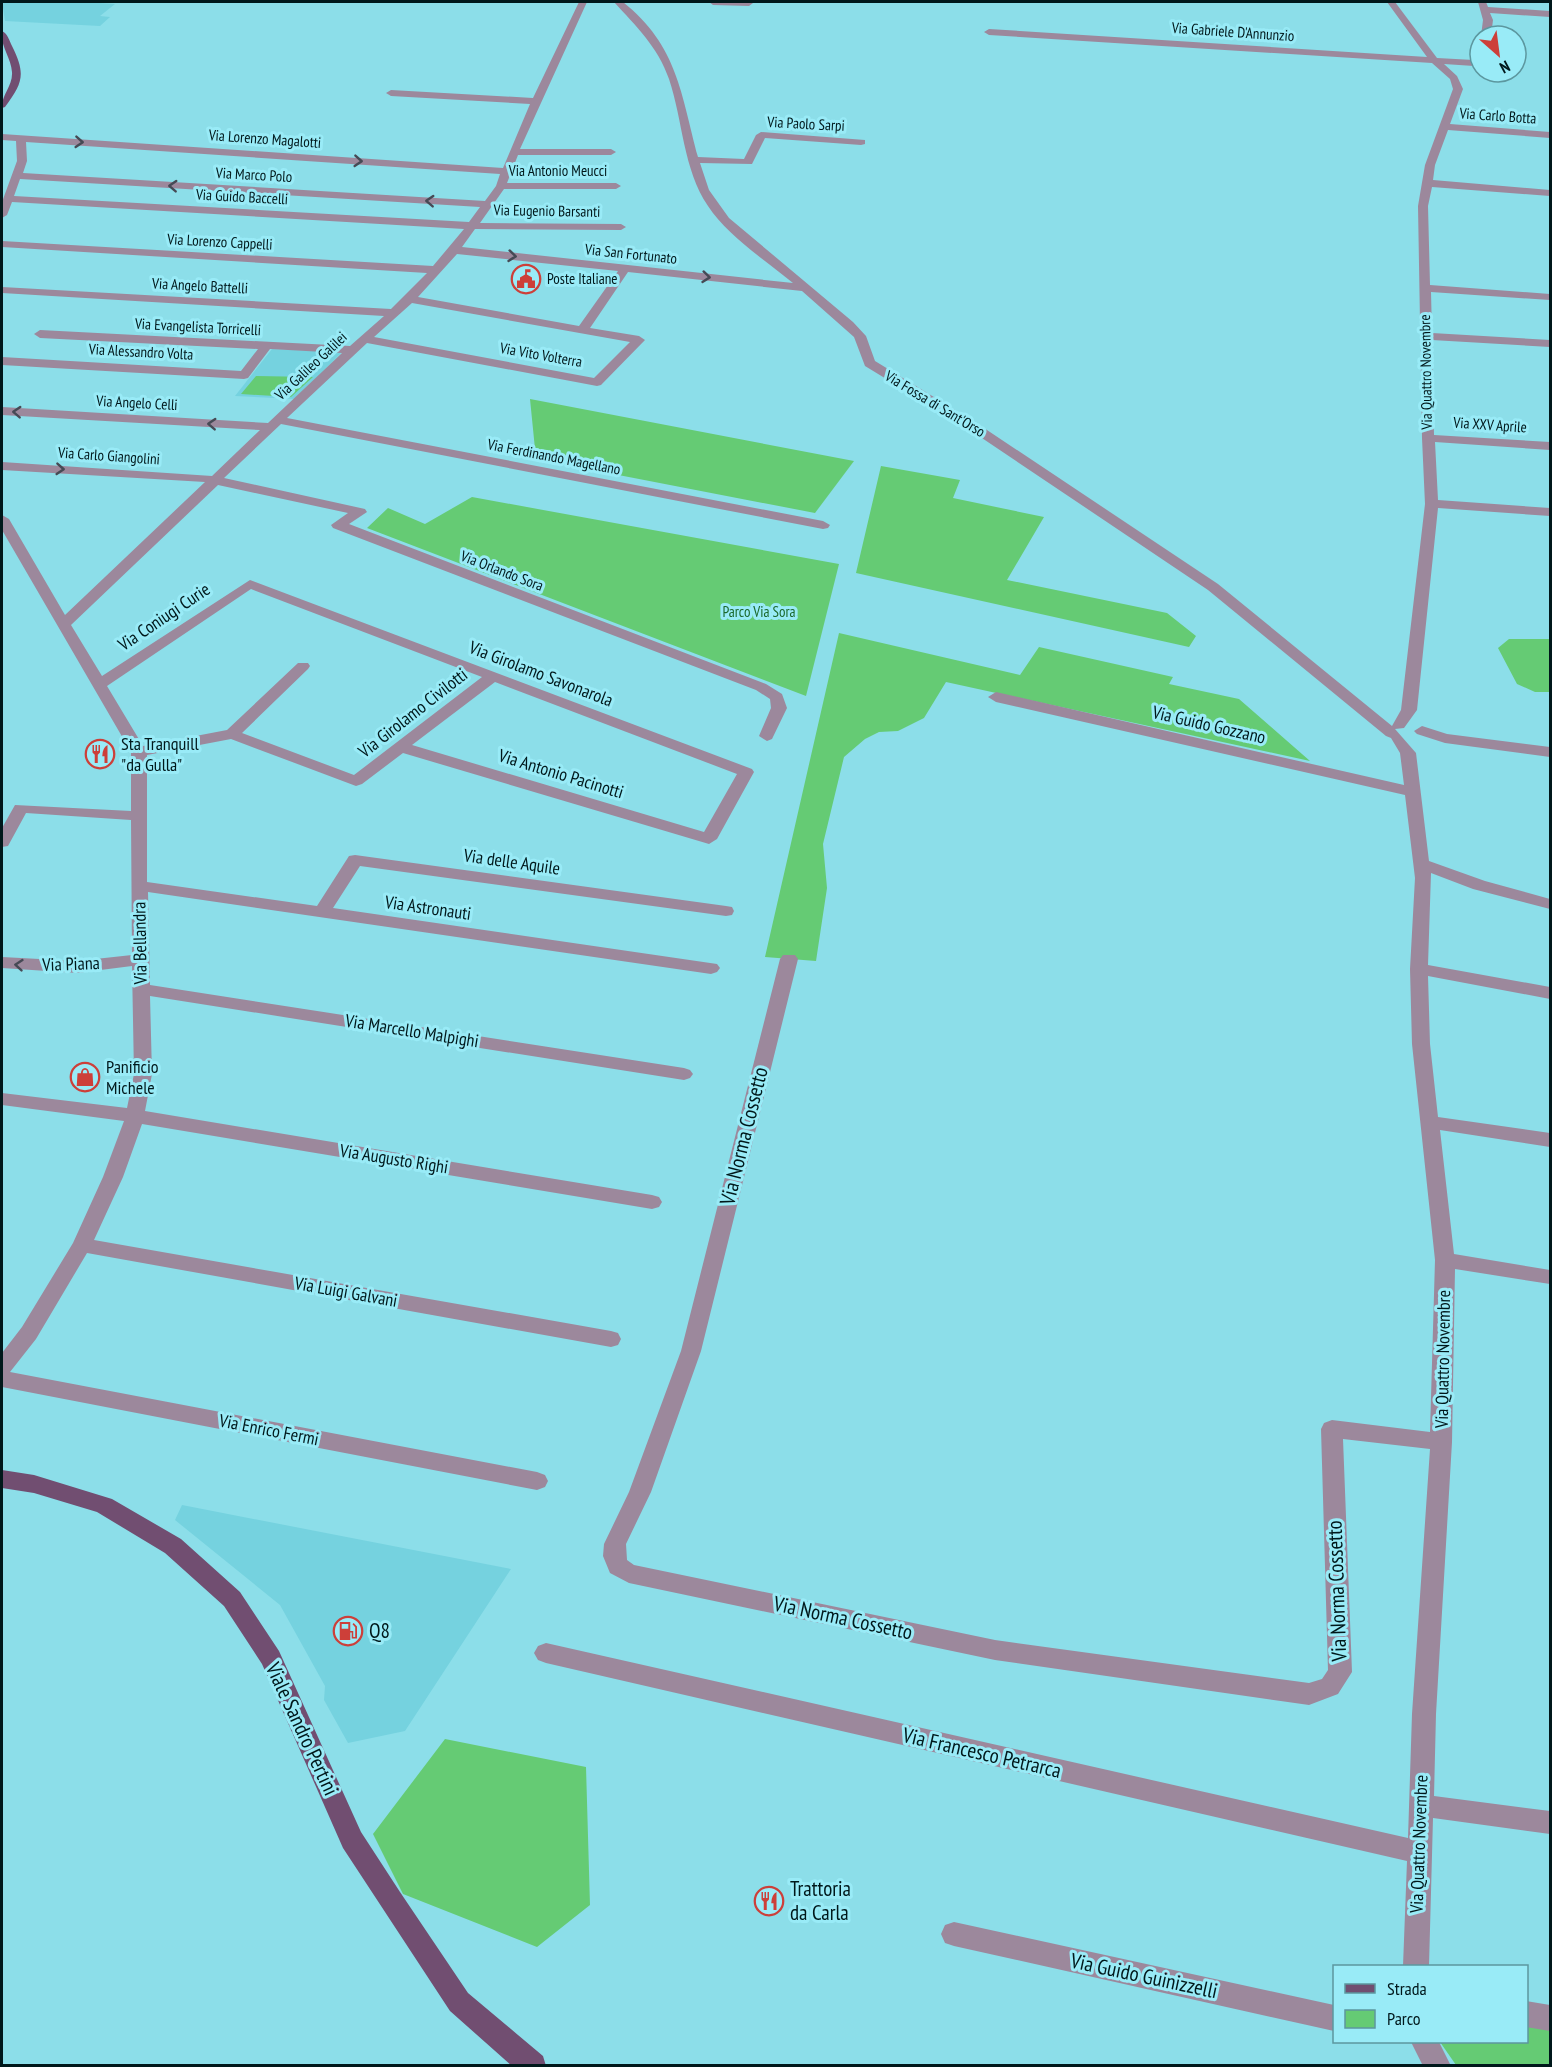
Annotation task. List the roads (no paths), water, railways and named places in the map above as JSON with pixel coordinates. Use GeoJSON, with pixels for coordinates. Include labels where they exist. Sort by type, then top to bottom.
{"type":"FeatureCollection","features":[{"type":"Feature","properties":{"kind":"main road"},"geometry":{"type":"LineString","coordinates":[[2,34],[16,60],[18,71],[16,85],[2,105]]}},
{"type":"Feature","properties":{"kind":"main road","name":"Viale Sandro Pertini"},"geometry":{"type":"LineString","coordinates":[[2,1479],[34,1484],[104,1505],[173,1546],[232,1599],[271,1658],[352,1840],[391,1901],[459,2002],[533,2066]]}},
{"type":"Feature","properties":{"kind":"street","name":"Via Galileo Galilei"},"geometry":{"type":"LineString","coordinates":[[64,624],[274,423],[410,300],[454,250],[501,186],[513,152],[583,2]]}},
{"type":"Feature","properties":{"kind":"street","name":"Via Fossa di Sant'Orso"},"geometry":{"type":"LineString","coordinates":[[618,2],[635,17],[666,60],[674,79],[694,160],[707,201],[716,212],[860,336],[869,363],[947,409],[1213,588],[1369,714],[1408,735]]}},
{"type":"Feature","properties":{"kind":"street"},"geometry":{"type":"LineString","coordinates":[[713,2],[749,3]]}},
{"type":"Feature","properties":{"kind":"street"},"geometry":{"type":"LineString","coordinates":[[1391,2],[1434,60],[1454,78],[1468,70]]}},
{"type":"Feature","properties":{"kind":"street"},"geometry":{"type":"LineString","coordinates":[[1488,24],[1484,6],[1551,14]]}},
{"type":"Feature","properties":{"kind":"street","name":"Via Gabriele D'Annunzio"},"geometry":{"type":"LineString","coordinates":[[990,32],[1468,63]]}},
{"type":"Feature","properties":{"kind":"street","name":"Via Quattro Novembre"},"geometry":{"type":"LineString","coordinates":[[1416,1965],[1420,1804],[1442,1442],[1445,1260],[1421,1044],[1419,969],[1423,871],[1408,735],[1432,504],[1428,438],[1423,206],[1426,183],[1443,127],[1458,89],[1454,78]]}},
{"type":"Feature","properties":{"kind":"street"},"geometry":{"type":"LineString","coordinates":[[391,93],[537,101]]}},
{"type":"Feature","properties":{"kind":"street","name":"Via Carlo Botta"},"geometry":{"type":"LineString","coordinates":[[1443,127],[1551,135]]}},
{"type":"Feature","properties":{"kind":"street","name":"Via Lorenzo Magalotti"},"geometry":{"type":"LineString","coordinates":[[2,128],[21,138]]}},
{"type":"Feature","properties":{"kind":"street","name":"Via Paolo Sarpi"},"geometry":{"type":"LineString","coordinates":[[694,160],[748,162],[761,135],[861,142]]}},
{"type":"Feature","properties":{"kind":"street","name":"Via Lorenzo Magalotti"},"geometry":{"type":"LineString","coordinates":[[2,137],[506,171]]}},
{"type":"Feature","properties":{"kind":"street"},"geometry":{"type":"LineString","coordinates":[[2,215],[22,158],[21,138]]}},
{"type":"Feature","properties":{"kind":"street","name":"Via Lorenzo Magalotti"},"geometry":{"type":"LineString","coordinates":[[2,143],[21,138]]}},
{"type":"Feature","properties":{"kind":"street"},"geometry":{"type":"LineString","coordinates":[[513,152],[611,152]]}},
{"type":"Feature","properties":{"kind":"street","name":"Via Marco Polo"},"geometry":{"type":"LineString","coordinates":[[17,176],[489,204]]}},
{"type":"Feature","properties":{"kind":"street"},"geometry":{"type":"LineString","coordinates":[[1426,183],[1551,193]]}},
{"type":"Feature","properties":{"kind":"street","name":"Via Antonio Meucci"},"geometry":{"type":"LineString","coordinates":[[501,186],[616,186]]}},
{"type":"Feature","properties":{"kind":"street","name":"Via Guido Baccelli"},"geometry":{"type":"LineString","coordinates":[[8,199],[473,226]]}},
{"type":"Feature","properties":{"kind":"street","name":"Via Eugenio Barsanti"},"geometry":{"type":"LineString","coordinates":[[473,226],[621,227]]}},
{"type":"Feature","properties":{"kind":"street","name":"Via Lorenzo Cappelli"},"geometry":{"type":"LineString","coordinates":[[2,244],[436,270]]}},
{"type":"Feature","properties":{"kind":"street","name":"Via San Fortunato"},"geometry":{"type":"LineString","coordinates":[[454,250],[804,288]]}},
{"type":"Feature","properties":{"kind":"street"},"geometry":{"type":"LineString","coordinates":[[410,300],[582,330],[625,269]]}},
{"type":"Feature","properties":{"kind":"street"},"geometry":{"type":"LineString","coordinates":[[1425,288],[1551,297]]}},
{"type":"Feature","properties":{"kind":"street","name":"Via Angelo Battelli"},"geometry":{"type":"LineString","coordinates":[[2,290],[396,313]]}},
{"type":"Feature","properties":{"kind":"street","name":"Via Vito Volterra"},"geometry":{"type":"LineString","coordinates":[[365,339],[597,382],[639,340],[582,330]]}},
{"type":"Feature","properties":{"kind":"street","name":"Via Evangelista Torricelli"},"geometry":{"type":"LineString","coordinates":[[40,334],[354,350]]}},
{"type":"Feature","properties":{"kind":"street"},"geometry":{"type":"LineString","coordinates":[[1426,336],[1551,344]]}},
{"type":"Feature","properties":{"kind":"street","name":"Via Alessandro Volta"},"geometry":{"type":"LineString","coordinates":[[2,361],[244,375],[266,347]]}},
{"type":"Feature","properties":{"kind":"street","name":"Via Angelo Celli"},"geometry":{"type":"LineString","coordinates":[[2,411],[274,423]]}},
{"type":"Feature","properties":{"kind":"street","name":"Via Ferdinando Magellano"},"geometry":{"type":"LineString","coordinates":[[274,423],[823,525]]}},
{"type":"Feature","properties":{"kind":"street","name":"Via XXV Aprile"},"geometry":{"type":"LineString","coordinates":[[1428,438],[1551,446]]}},
{"type":"Feature","properties":{"kind":"street","name":"Via Carlo Giangolini"},"geometry":{"type":"LineString","coordinates":[[2,466],[204,478],[215,481]]}},
{"type":"Feature","properties":{"kind":"street","name":"Via Orlando Sora"},"geometry":{"type":"LineString","coordinates":[[215,481],[360,512],[338,525],[760,687],[777,697],[779,708],[767,736]]}},
{"type":"Feature","properties":{"kind":"street"},"geometry":{"type":"LineString","coordinates":[[1432,504],[1551,512]]}},
{"type":"Feature","properties":{"kind":"street","name":"Via Bellandra"},"geometry":{"type":"LineString","coordinates":[[2,519],[139,752],[140,988],[143,1074],[135,1116],[113,1177],[82,1245],[29,1333],[2,1368]]}},
{"type":"Feature","properties":{"kind":"street","name":"Via Girolamo Savonarola"},"geometry":{"type":"LineString","coordinates":[[250,584],[746,772],[709,839]]}},
{"type":"Feature","properties":{"kind":"street","name":"Via Coniugi Curie"},"geometry":{"type":"LineString","coordinates":[[100,684],[250,584]]}},
{"type":"Feature","properties":{"kind":"street"},"geometry":{"type":"LineString","coordinates":[[139,752],[232,734],[303,666]]}},
{"type":"Feature","properties":{"kind":"street","name":"Via Girolamo Civilotti"},"geometry":{"type":"LineString","coordinates":[[232,734],[356,781],[493,676]]}},
{"type":"Feature","properties":{"kind":"street","name":"Via Guido Gozzano"},"geometry":{"type":"LineString","coordinates":[[996,697],[1413,792]]}},
{"type":"Feature","properties":{"kind":"street"},"geometry":{"type":"LineString","coordinates":[[1408,735],[1551,752]]}},
{"type":"Feature","properties":{"kind":"street"},"geometry":{"type":"LineString","coordinates":[[1408,735],[1445,738]]}},
{"type":"Feature","properties":{"kind":"street","name":"Via Antonio Pacinotti"},"geometry":{"type":"LineString","coordinates":[[401,747],[709,839]]}},
{"type":"Feature","properties":{"kind":"street"},"geometry":{"type":"LineString","coordinates":[[2,842],[21,808],[140,816]]}},
{"type":"Feature","properties":{"kind":"street","name":"Via delle Aquile"},"geometry":{"type":"LineString","coordinates":[[322,912],[355,860],[726,911]]}},
{"type":"Feature","properties":{"kind":"street"},"geometry":{"type":"LineString","coordinates":[[1423,871],[1551,904]]}},
{"type":"Feature","properties":{"kind":"street","name":"Via Astronauti"},"geometry":{"type":"LineString","coordinates":[[139,886],[711,968]]}},
{"type":"Feature","properties":{"kind":"street","name":"Via Norma Cossetto"},"geometry":{"type":"LineString","coordinates":[[789,959],[691,1351],[648,1471],[615,1544],[614,1556],[618,1566],[629,1573],[995,1650],[1309,1694],[1330,1687],[1340,1672],[1332,1429],[1442,1442]]}},
{"type":"Feature","properties":{"kind":"street","name":"Via Piana"},"geometry":{"type":"LineString","coordinates":[[2,963],[77,967],[140,960]]}},
{"type":"Feature","properties":{"kind":"street"},"geometry":{"type":"LineString","coordinates":[[1419,969],[1551,993]]}},
{"type":"Feature","properties":{"kind":"street","name":"Via Marcello Malpighi"},"geometry":{"type":"LineString","coordinates":[[140,988],[684,1074]]}},
{"type":"Feature","properties":{"kind":"street","name":"Via Augusto Righi"},"geometry":{"type":"LineString","coordinates":[[2,1099],[135,1116],[652,1202]]}},
{"type":"Feature","properties":{"kind":"street"},"geometry":{"type":"LineString","coordinates":[[1430,1122],[1551,1140]]}},
{"type":"Feature","properties":{"kind":"street","name":"Via Luigi Galvani"},"geometry":{"type":"LineString","coordinates":[[82,1245],[611,1339]]}},
{"type":"Feature","properties":{"kind":"street"},"geometry":{"type":"LineString","coordinates":[[1445,1260],[1551,1277]]}},
{"type":"Feature","properties":{"kind":"street","name":"Via Enrico Fermi"},"geometry":{"type":"LineString","coordinates":[[2,1379],[537,1481]]}},
{"type":"Feature","properties":{"kind":"street","name":"Via Francesco Petrarca"},"geometry":{"type":"LineString","coordinates":[[546,1653],[1419,1852]]}},
{"type":"Feature","properties":{"kind":"street"},"geometry":{"type":"LineString","coordinates":[[1420,1804],[1551,1823]]}},
{"type":"Feature","properties":{"kind":"street","name":"Via Guido Guinizzelli"},"geometry":{"type":"LineString","coordinates":[[954,1934],[1333,2018]]}},
{"type":"Feature","properties":{"kind":"street"},"geometry":{"type":"LineString","coordinates":[[1528,2014],[1551,2018]]}},
{"type":"Feature","properties":{"kind":"street"},"geometry":{"type":"LineString","coordinates":[[1422,2066],[1423,2043]]}},
{"type":"Feature","properties":{"kind":"street"},"geometry":{"type":"LineString","coordinates":[[1424,2043],[1438,2066]]}},
{"type":"Feature","properties":{"kind":"place","name":"Poste Italiane"},"geometry":{"type":"Point","coordinates":[526,279]}},
{"type":"Feature","properties":{"kind":"place","name":"Sta Tranquill \"da Gulla\""},"geometry":{"type":"Point","coordinates":[100,754]}},
{"type":"Feature","properties":{"kind":"place","name":"Panificio Michele"},"geometry":{"type":"Point","coordinates":[85,1077]}},
{"type":"Feature","properties":{"kind":"place","name":"Q8"},"geometry":{"type":"Point","coordinates":[348,1631]}},
{"type":"Feature","properties":{"kind":"place","name":"Trattoria da Carla"},"geometry":{"type":"Point","coordinates":[769,1901]}},
{"type":"Feature","properties":{"kind":"park label","name":"Parco Via Sora"},"geometry":{"type":"Point","coordinates":[759,612]}}]}
